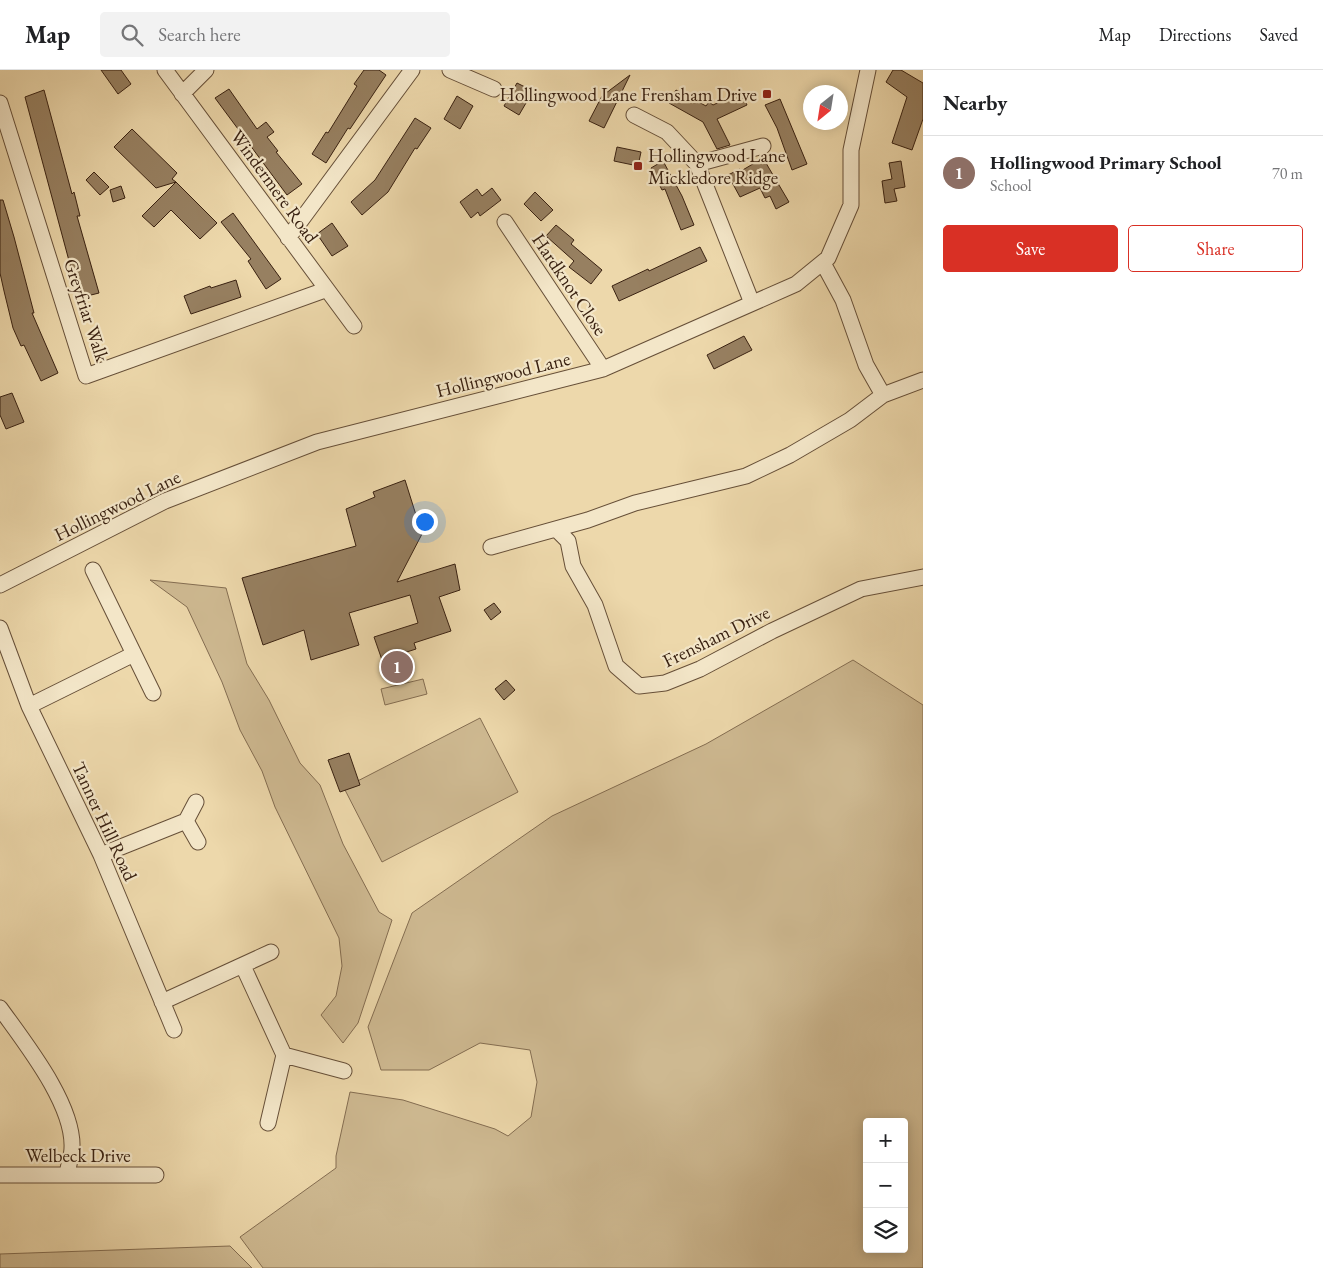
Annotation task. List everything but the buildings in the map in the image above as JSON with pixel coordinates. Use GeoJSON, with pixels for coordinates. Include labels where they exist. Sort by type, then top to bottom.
{"type":"FeatureCollection","features":[{"type":"Feature","properties":{"kind":"street","name":"Windermere Road"},"geometry":{"type":"LineString","coordinates":[[165,70],[325,290],[354,326]]}},
{"type":"Feature","properties":{"kind":"street"},"geometry":{"type":"LineString","coordinates":[[182,94],[206,70]]}},
{"type":"Feature","properties":{"kind":"street"},"geometry":{"type":"LineString","coordinates":[[288,238],[412,70]]}},
{"type":"Feature","properties":{"kind":"street"},"geometry":{"type":"LineString","coordinates":[[450,70],[494,89]]}},
{"type":"Feature","properties":{"kind":"street","name":"Hollingwood Lane"},"geometry":{"type":"LineString","coordinates":[[0,586],[165,501],[317,442],[603,369],[796,284],[828,258],[851,205],[850,150],[868,70]]}},
{"type":"Feature","properties":{"kind":"street","name":"Greyfriar Walk"},"geometry":{"type":"LineString","coordinates":[[0,103],[86,376],[325,290]]}},
{"type":"Feature","properties":{"kind":"street"},"geometry":{"type":"LineString","coordinates":[[634,114],[668,132],[697,164],[752,303]]}},
{"type":"Feature","properties":{"kind":"street"},"geometry":{"type":"LineString","coordinates":[[697,164],[763,146]]}},
{"type":"Feature","properties":{"kind":"street","name":"Hardknot Close"},"geometry":{"type":"LineString","coordinates":[[504,222],[603,369]]}},
{"type":"Feature","properties":{"kind":"street"},"geometry":{"type":"LineString","coordinates":[[823,263],[843,300],[866,366],[883,395]]}},
{"type":"Feature","properties":{"kind":"street"},"geometry":{"type":"LineString","coordinates":[[491,548],[635,503],[746,476],[790,455],[850,420],[883,395],[918,383]]}},
{"type":"Feature","properties":{"kind":"street","name":"Frensham Drive"},"geometry":{"type":"LineString","coordinates":[[556,529],[568,541],[573,566],[595,605],[616,666],[639,686],[665,683],[700,669],[772,631],[861,589],[923,577]]}},
{"type":"Feature","properties":{"kind":"street"},"geometry":{"type":"LineString","coordinates":[[93,570],[153,693]]}},
{"type":"Feature","properties":{"kind":"street","name":"Tanner Hill Road"},"geometry":{"type":"LineString","coordinates":[[0,628],[29,706],[101,855],[174,1030]]}},
{"type":"Feature","properties":{"kind":"street"},"geometry":{"type":"LineString","coordinates":[[29,706],[134,654]]}},
{"type":"Feature","properties":{"kind":"street"},"geometry":{"type":"LineString","coordinates":[[101,855],[186,821],[196,802]]}},
{"type":"Feature","properties":{"kind":"street"},"geometry":{"type":"LineString","coordinates":[[186,821],[198,842]]}},
{"type":"Feature","properties":{"kind":"street"},"geometry":{"type":"LineString","coordinates":[[162,1002],[271,952]]}},
{"type":"Feature","properties":{"kind":"street"},"geometry":{"type":"LineString","coordinates":[[243,966],[284,1055],[268,1123]]}},
{"type":"Feature","properties":{"kind":"street"},"geometry":{"type":"LineString","coordinates":[[0,1008],[42,1068],[59,1099],[71,1131],[72,1148],[66,1174]]}},
{"type":"Feature","properties":{"kind":"street"},"geometry":{"type":"LineString","coordinates":[[284,1055],[344,1071]]}},
{"type":"Feature","properties":{"kind":"street","name":"Welbeck Drive"},"geometry":{"type":"LineString","coordinates":[[0,1175],[156,1175]]}},
{"type":"Feature","properties":{"kind":"shaded area"},"geometry":{"type":"Polygon","coordinates":[[[150,580],[226,588],[247,664],[269,700],[300,763],[320,785],[343,844],[379,912],[392,920],[358,1023],[343,1043],[321,1015],[336,996],[342,966],[339,938],[275,807],[262,771],[240,730],[222,682],[187,607],[150,580]]]}},
{"type":"Feature","properties":{"kind":"shaded area"},"geometry":{"type":"Polygon","coordinates":[[[853,660],[923,705],[923,1268],[263,1268],[240,1237],[336,1168],[336,1156],[350,1092],[403,1100],[495,1129],[508,1136],[531,1117],[537,1082],[530,1050],[480,1043],[429,1070],[381,1070],[368,1027],[412,913],[552,816],[706,744],[853,660]]]}},
{"type":"Feature","properties":{"kind":"shaded area"},"geometry":{"type":"Polygon","coordinates":[[[423,679],[427,694],[385,705],[381,689],[423,679]]]}},
{"type":"Feature","properties":{"kind":"shaded area"},"geometry":{"type":"Polygon","coordinates":[[[480,718],[518,792],[382,862],[344,788],[480,718]]]}},
{"type":"Feature","properties":{"kind":"shaded area"},"geometry":{"type":"Polygon","coordinates":[[[230,1246],[252,1268],[0,1268],[0,1254],[230,1246]]]}},
{"type":"Feature","properties":{"kind":"place","name":"Hollingwood Lane Frensham Drive"},"geometry":{"type":"Point","coordinates":[767,94]}},
{"type":"Feature","properties":{"kind":"place","name":"Hollingwood Lane Mickledore Ridge"},"geometry":{"type":"Point","coordinates":[638,166]}},
{"type":"Feature","properties":{"kind":"place","name":"Hollingwood Primary School"},"geometry":{"type":"Point","coordinates":[397,667]}}]}
